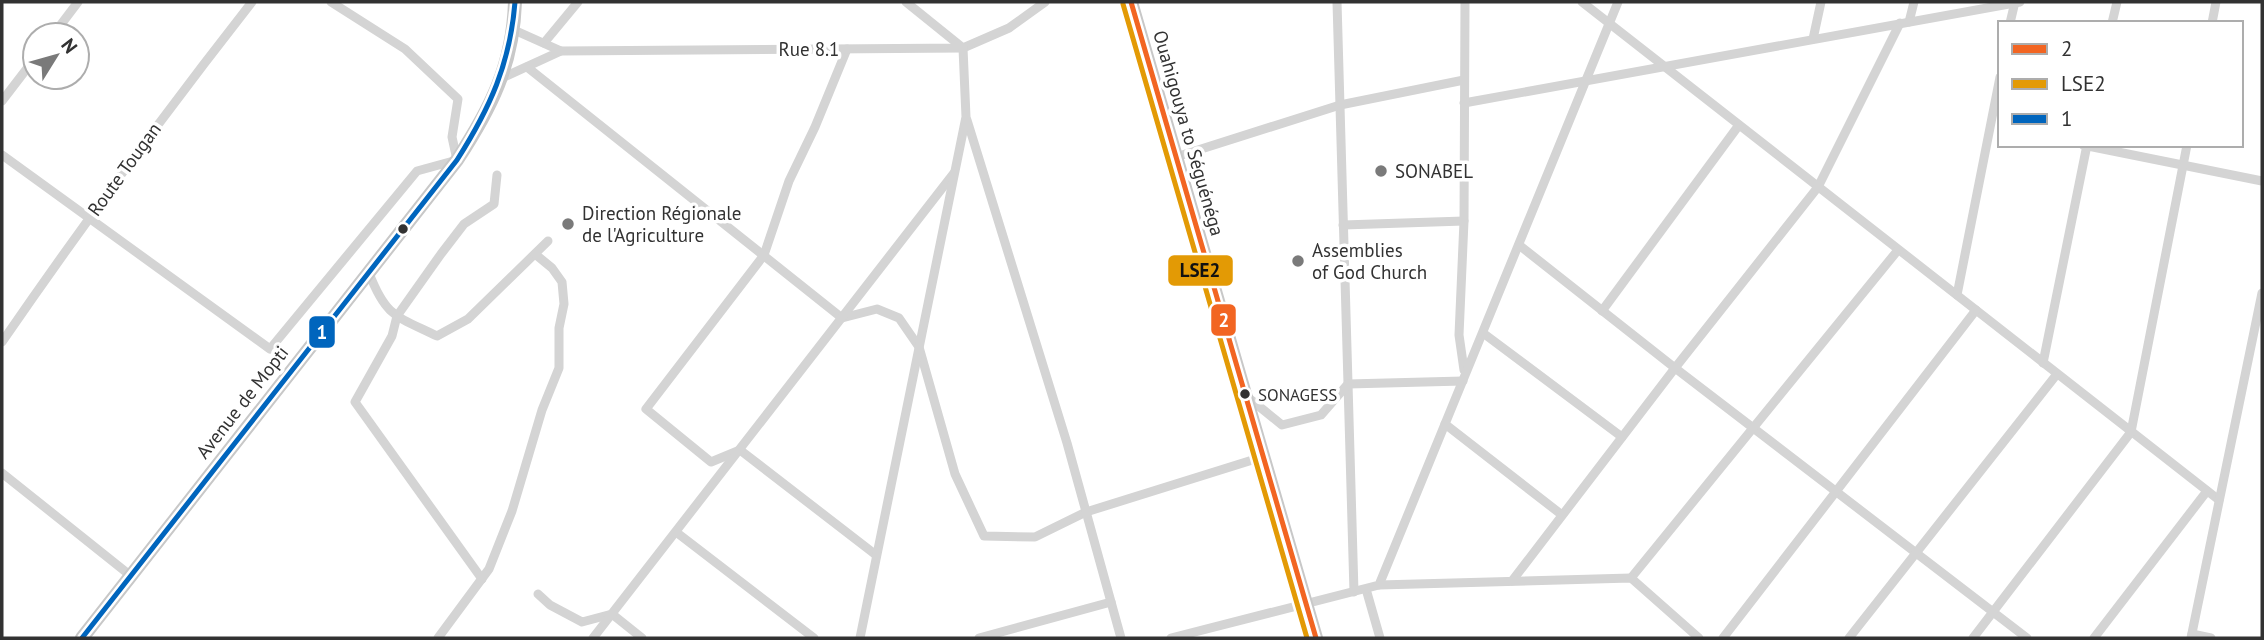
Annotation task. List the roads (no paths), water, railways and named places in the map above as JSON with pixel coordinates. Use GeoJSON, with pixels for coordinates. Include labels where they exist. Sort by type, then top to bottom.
{"type":"FeatureCollection","features":[{"type":"Feature","properties":{"kind":"main road","name":"Avenue de Mopti"},"geometry":{"type":"LineString","coordinates":[[82,638],[457,160],[485,117],[502,78],[514,30],[515,2]]}},
{"type":"Feature","properties":{"kind":"main road","name":"Ouahigouya to Séguénéga"},"geometry":{"type":"LineString","coordinates":[[1131,2],[1316,638]]}},
{"type":"Feature","properties":{"kind":"street"},"geometry":{"type":"LineString","coordinates":[[64,21],[78,2]]}},
{"type":"Feature","properties":{"kind":"street","name":"Route Tougan"},"geometry":{"type":"LineString","coordinates":[[2,342],[88,218],[252,2]]}},
{"type":"Feature","properties":{"kind":"street"},"geometry":{"type":"LineString","coordinates":[[2,155],[270,349],[416,171],[457,160],[452,137],[458,99],[405,49],[331,2]]}},
{"type":"Feature","properties":{"kind":"street"},"geometry":{"type":"LineString","coordinates":[[544,43],[578,2]]}},
{"type":"Feature","properties":{"kind":"street"},"geometry":{"type":"LineString","coordinates":[[860,638],[966,117],[963,48],[906,2]]}},
{"type":"Feature","properties":{"kind":"street","name":"Rue 8.1"},"geometry":{"type":"LineString","coordinates":[[502,78],[561,51],[963,48],[1009,28],[1045,2]]}},
{"type":"Feature","properties":{"kind":"street"},"geometry":{"type":"LineString","coordinates":[[1337,2],[1354,592]]}},
{"type":"Feature","properties":{"kind":"street"},"geometry":{"type":"LineString","coordinates":[[1464,377],[1459,335],[1464,221],[1465,2]]}},
{"type":"Feature","properties":{"kind":"street"},"geometry":{"type":"LineString","coordinates":[[1582,2],[2219,500]]}},
{"type":"Feature","properties":{"kind":"street"},"geometry":{"type":"LineString","coordinates":[[1379,585],[1618,2]]}},
{"type":"Feature","properties":{"kind":"street"},"geometry":{"type":"LineString","coordinates":[[1812,39],[1821,2]]}},
{"type":"Feature","properties":{"kind":"street"},"geometry":{"type":"LineString","coordinates":[[1512,581],[1818,187],[1914,2]]}},
{"type":"Feature","properties":{"kind":"street"},"geometry":{"type":"LineString","coordinates":[[1464,103],[2016,2],[2011,21]]}},
{"type":"Feature","properties":{"kind":"street"},"geometry":{"type":"LineString","coordinates":[[2112,21],[2117,2]]}},
{"type":"Feature","properties":{"kind":"street"},"geometry":{"type":"LineString","coordinates":[[2212,21],[2216,2]]}},
{"type":"Feature","properties":{"kind":"street","name":"Rue 8.1"},"geometry":{"type":"LineString","coordinates":[[514,30],[561,51]]}},
{"type":"Feature","properties":{"kind":"street"},"geometry":{"type":"LineString","coordinates":[[740,450],[711,462],[646,409],[764,256],[789,181],[847,49]]}},
{"type":"Feature","properties":{"kind":"street"},"geometry":{"type":"LineString","coordinates":[[527,66],[842,318]]}},
{"type":"Feature","properties":{"kind":"street"},"geometry":{"type":"LineString","coordinates":[[2,102],[21,77]]}},
{"type":"Feature","properties":{"kind":"street"},"geometry":{"type":"LineString","coordinates":[[1176,157],[1340,105],[1464,80]]}},
{"type":"Feature","properties":{"kind":"street"},"geometry":{"type":"LineString","coordinates":[[1957,295],[1995,126],[1998,97]]}},
{"type":"Feature","properties":{"kind":"street"},"geometry":{"type":"LineString","coordinates":[[966,117],[1022,293],[1121,638]]}},
{"type":"Feature","properties":{"kind":"street"},"geometry":{"type":"LineString","coordinates":[[1602,311],[1739,125]]}},
{"type":"Feature","properties":{"kind":"street"},"geometry":{"type":"LineString","coordinates":[[2043,363],[2086,147]]}},
{"type":"Feature","properties":{"kind":"street"},"geometry":{"type":"LineString","coordinates":[[2091,147],[2262,181]]}},
{"type":"Feature","properties":{"kind":"street"},"geometry":{"type":"LineString","coordinates":[[1973,638],[2131,432],[2188,147]]}},
{"type":"Feature","properties":{"kind":"street"},"geometry":{"type":"LineString","coordinates":[[593,638],[955,172]]}},
{"type":"Feature","properties":{"kind":"street"},"geometry":{"type":"LineString","coordinates":[[482,579],[355,402],[392,336],[397,316],[464,224],[494,204],[497,175]]}},
{"type":"Feature","properties":{"kind":"street"},"geometry":{"type":"LineString","coordinates":[[1343,225],[1464,221]]}},
{"type":"Feature","properties":{"kind":"street"},"geometry":{"type":"LineString","coordinates":[[369,272],[379,298],[397,316],[437,336],[468,319],[548,241]]}},
{"type":"Feature","properties":{"kind":"street"},"geometry":{"type":"LineString","coordinates":[[1519,245],[2026,638]]}},
{"type":"Feature","properties":{"kind":"street"},"geometry":{"type":"LineString","coordinates":[[1631,578],[1898,250]]}},
{"type":"Feature","properties":{"kind":"street"},"geometry":{"type":"LineString","coordinates":[[439,638],[489,569],[512,510],[542,410],[559,368],[559,328],[564,304],[562,282],[552,268],[535,254]]}},
{"type":"Feature","properties":{"kind":"street"},"geometry":{"type":"LineString","coordinates":[[2211,638],[2191,636],[2262,293]]}},
{"type":"Feature","properties":{"kind":"street"},"geometry":{"type":"LineString","coordinates":[[842,318],[877,309],[899,318],[919,347],[955,474],[984,536],[1035,537],[1086,512],[1262,457]]}},
{"type":"Feature","properties":{"kind":"street"},"geometry":{"type":"LineString","coordinates":[[1723,638],[1976,310]]}},
{"type":"Feature","properties":{"kind":"street"},"geometry":{"type":"LineString","coordinates":[[1483,333],[1622,437]]}},
{"type":"Feature","properties":{"kind":"street"},"geometry":{"type":"LineString","coordinates":[[1849,638],[2057,374]]}},
{"type":"Feature","properties":{"kind":"street"},"geometry":{"type":"LineString","coordinates":[[1244,394],[1282,425],[1321,415],[1348,384],[1464,377]]}},
{"type":"Feature","properties":{"kind":"street"},"geometry":{"type":"LineString","coordinates":[[1445,425],[1562,515]]}},
{"type":"Feature","properties":{"kind":"street"},"geometry":{"type":"LineString","coordinates":[[740,450],[876,555]]}},
{"type":"Feature","properties":{"kind":"street"},"geometry":{"type":"LineString","coordinates":[[2,473],[131,576]]}},
{"type":"Feature","properties":{"kind":"street"},"geometry":{"type":"LineString","coordinates":[[2094,638],[2207,491]]}},
{"type":"Feature","properties":{"kind":"street"},"geometry":{"type":"LineString","coordinates":[[676,533],[814,638]]}},
{"type":"Feature","properties":{"kind":"street"},"geometry":{"type":"LineString","coordinates":[[1171,638],[1379,585],[1631,578],[1699,638]]}},
{"type":"Feature","properties":{"kind":"street"},"geometry":{"type":"LineString","coordinates":[[1366,589],[1380,638]]}},
{"type":"Feature","properties":{"kind":"street"},"geometry":{"type":"LineString","coordinates":[[538,594],[550,605],[582,622],[612,614]]}},
{"type":"Feature","properties":{"kind":"street"},"geometry":{"type":"LineString","coordinates":[[979,638],[1111,602]]}},
{"type":"Feature","properties":{"kind":"street"},"geometry":{"type":"LineString","coordinates":[[612,614],[642,638]]}},
{"type":"Feature","properties":{"kind":"place","name":"SONABEL"},"geometry":{"type":"Point","coordinates":[1381,171]}},
{"type":"Feature","properties":{"kind":"place","name":"Direction Régionale de l'Agriculture"},"geometry":{"type":"Point","coordinates":[568,224]}},
{"type":"Feature","properties":{"kind":"place","name":"Assemblies of God Church"},"geometry":{"type":"Point","coordinates":[1298,261]}},
{"type":"Feature","properties":{"kind":"place","name":"SONAGESS"},"geometry":{"type":"Point","coordinates":[1245,394]}}]}
